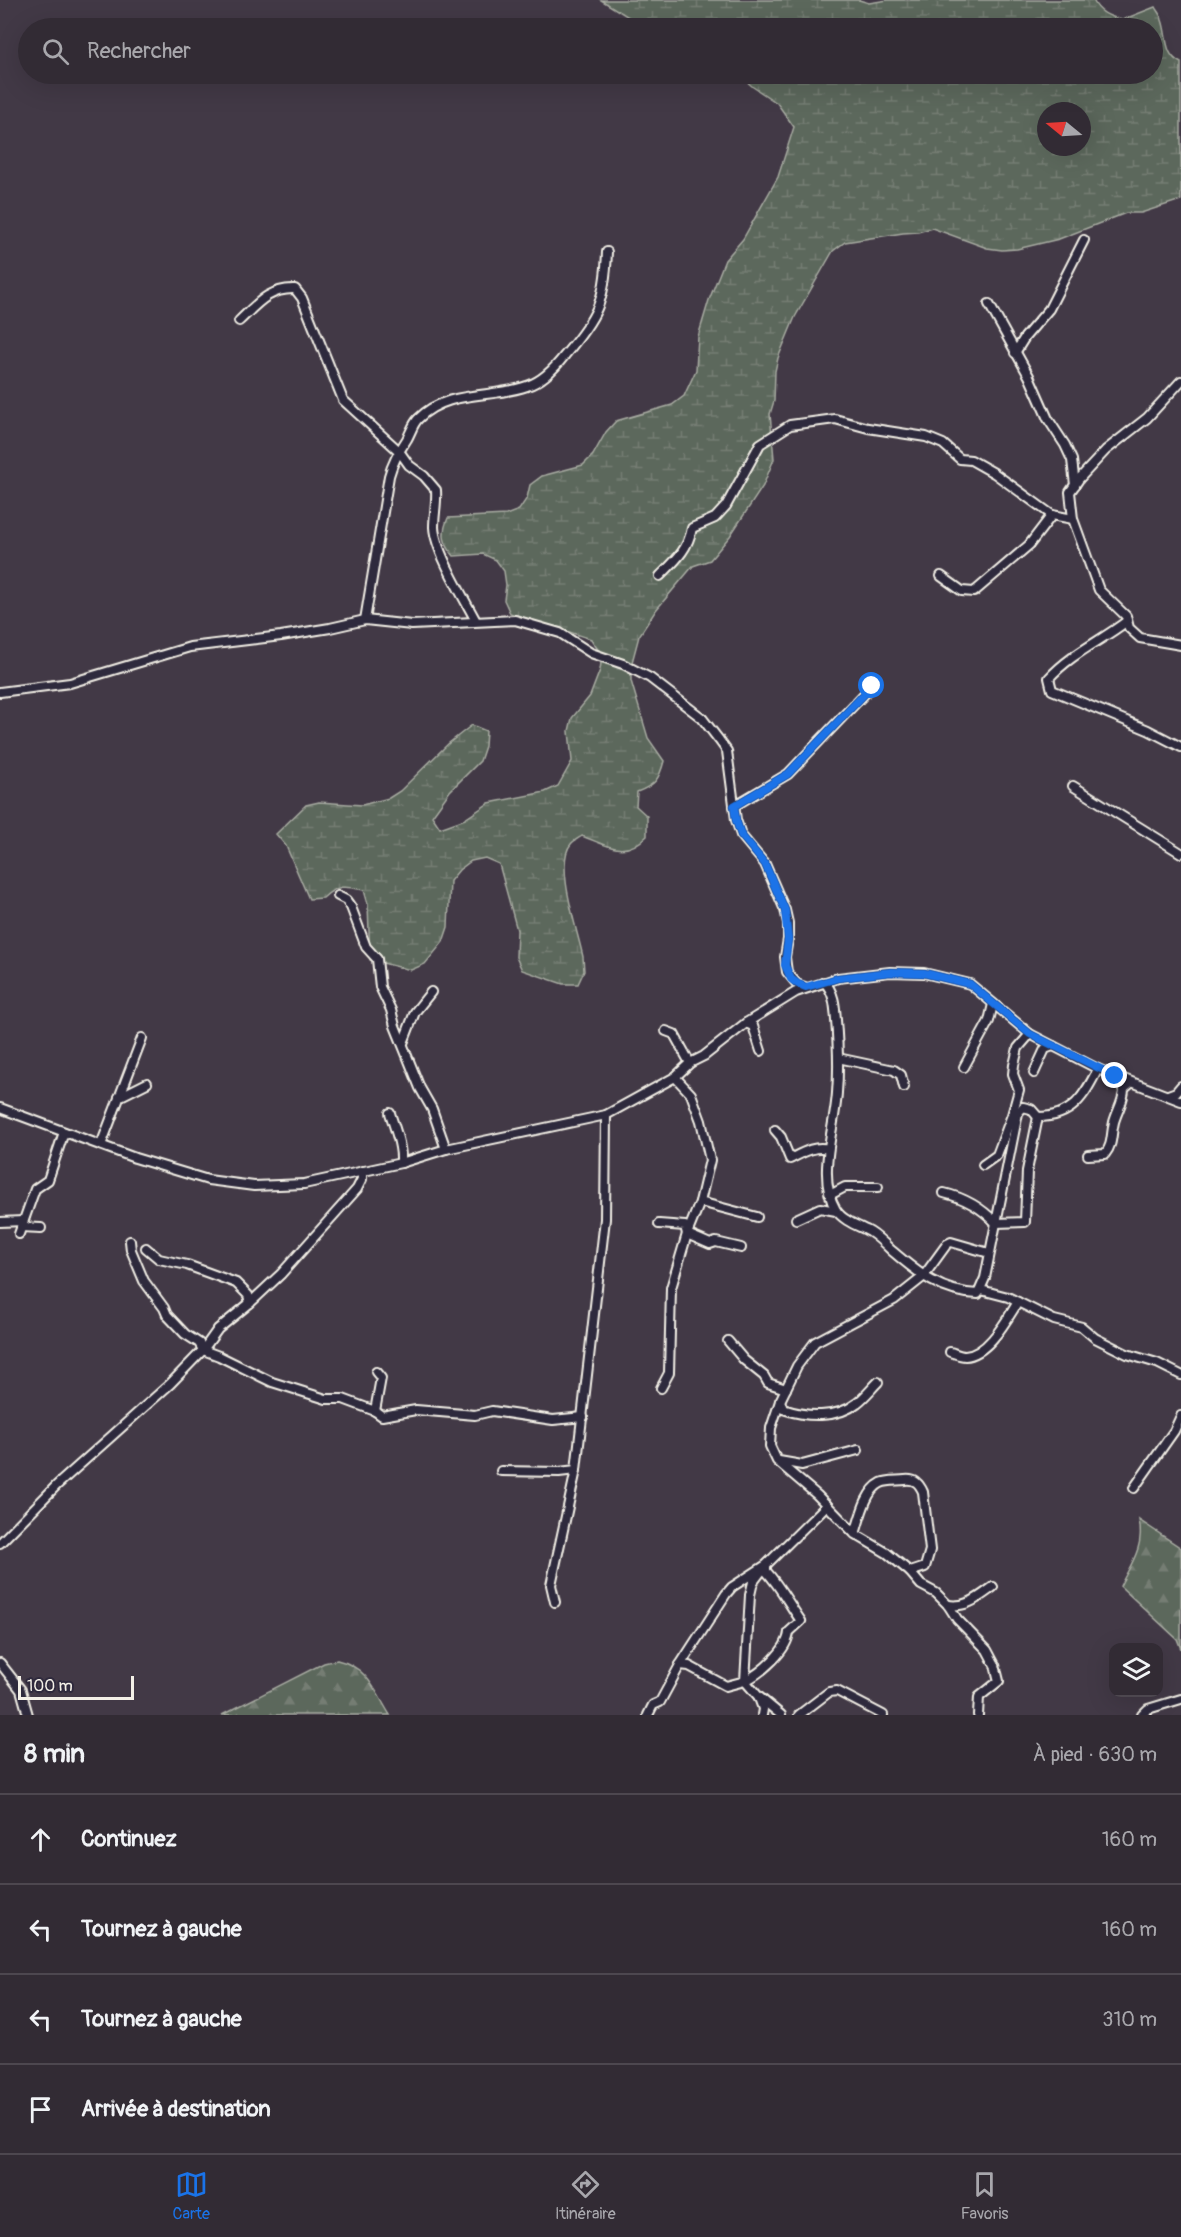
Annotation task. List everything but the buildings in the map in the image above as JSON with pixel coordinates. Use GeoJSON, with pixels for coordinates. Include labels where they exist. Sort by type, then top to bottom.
{"type":"FeatureCollection","features":[{"type":"Feature","properties":{"kind":"street"},"geometry":{"type":"LineString","coordinates":[[1015,353],[1025,337],[1049,309],[1084,240]]}},
{"type":"Feature","properties":{"kind":"street"},"geometry":{"type":"LineString","coordinates":[[365,620],[383,504],[395,457],[417,420],[433,408],[461,397],[524,388],[538,382],[549,373],[583,336],[594,319],[606,274],[607,252]]}},
{"type":"Feature","properties":{"kind":"street"},"geometry":{"type":"LineString","coordinates":[[239,321],[271,292],[282,288],[296,289],[302,298],[343,400],[399,451],[409,465],[424,476],[436,490],[437,507],[434,528],[440,550],[476,621]]}},
{"type":"Feature","properties":{"kind":"street"},"geometry":{"type":"LineString","coordinates":[[989,304],[1038,394],[1048,419],[1072,460],[1075,485]]}},
{"type":"Feature","properties":{"kind":"street"},"geometry":{"type":"LineString","coordinates":[[1181,381],[1147,418],[1106,450],[1070,492],[1073,519],[1099,590],[1126,616],[1129,628],[1140,638],[1181,645]]}},
{"type":"Feature","properties":{"kind":"street"},"geometry":{"type":"LineString","coordinates":[[660,576],[681,556],[692,528],[715,518],[726,506],[760,444],[790,425],[835,419],[868,428],[926,437],[943,444],[960,459],[971,460],[994,473],[1052,515],[1073,519]]}},
{"type":"Feature","properties":{"kind":"street"},"geometry":{"type":"LineString","coordinates":[[941,576],[962,591],[974,592],[1029,545],[1052,515]]}},
{"type":"Feature","properties":{"kind":"street"},"geometry":{"type":"LineString","coordinates":[[0,692],[70,683],[190,647],[281,636],[365,620],[412,625],[515,620],[560,633],[591,653],[623,664],[650,678],[702,718],[727,752],[736,820],[741,835],[765,864],[785,910],[788,931],[785,957],[787,972],[798,984],[806,987]]}},
{"type":"Feature","properties":{"kind":"street"},"geometry":{"type":"LineString","coordinates":[[1127,621],[1059,668],[1049,678],[1052,690],[1148,730],[1181,747]]}},
{"type":"Feature","properties":{"kind":"street"},"geometry":{"type":"LineString","coordinates":[[734,806],[788,774],[872,686]]}},
{"type":"Feature","properties":{"kind":"street"},"geometry":{"type":"LineString","coordinates":[[1073,786],[1181,853]]}},
{"type":"Feature","properties":{"kind":"street"},"geometry":{"type":"LineString","coordinates":[[338,896],[346,900],[351,907],[366,947],[377,959],[380,987],[420,1088],[432,1109],[446,1149]]}},
{"type":"Feature","properties":{"kind":"street"},"geometry":{"type":"LineString","coordinates":[[0,1108],[135,1158],[208,1180],[254,1186],[304,1184],[401,1163],[446,1149],[606,1115],[675,1077],[690,1063],[704,1056],[746,1023],[774,1004],[806,987],[838,978],[891,972],[924,973],[970,984],[1030,1034],[1098,1069],[1181,1101]]}},
{"type":"Feature","properties":{"kind":"street"},"geometry":{"type":"LineString","coordinates":[[824,982],[829,987],[834,1004],[838,1058],[837,1094],[828,1149],[828,1180],[830,1195],[836,1211]]}},
{"type":"Feature","properties":{"kind":"street"},"geometry":{"type":"LineString","coordinates":[[403,1044],[404,1036],[415,1012],[431,992]]}},
{"type":"Feature","properties":{"kind":"street"},"geometry":{"type":"LineString","coordinates":[[964,1067],[988,1021],[993,1004]]}},
{"type":"Feature","properties":{"kind":"street"},"geometry":{"type":"LineString","coordinates":[[746,1023],[753,1026],[761,1051]]}},
{"type":"Feature","properties":{"kind":"street"},"geometry":{"type":"LineString","coordinates":[[666,1031],[674,1034],[690,1063]]}},
{"type":"Feature","properties":{"kind":"street"},"geometry":{"type":"LineString","coordinates":[[983,1166],[997,1155],[1012,1115],[1019,1090],[1013,1074],[1014,1065],[1018,1048],[1030,1034]]}},
{"type":"Feature","properties":{"kind":"street"},"geometry":{"type":"LineString","coordinates":[[101,1145],[142,1038]]}},
{"type":"Feature","properties":{"kind":"street"},"geometry":{"type":"LineString","coordinates":[[1034,1073],[1045,1049],[1053,1046]]}},
{"type":"Feature","properties":{"kind":"street"},"geometry":{"type":"LineString","coordinates":[[838,1058],[894,1070],[901,1075],[904,1087]]}},
{"type":"Feature","properties":{"kind":"street"},"geometry":{"type":"LineString","coordinates":[[1038,1117],[1049,1117],[1066,1111],[1085,1093],[1098,1069]]}},
{"type":"Feature","properties":{"kind":"street"},"geometry":{"type":"LineString","coordinates":[[662,1388],[669,1373],[671,1288],[687,1234],[700,1202],[710,1160],[701,1121],[691,1094],[675,1077]]}},
{"type":"Feature","properties":{"kind":"street"},"geometry":{"type":"LineString","coordinates":[[120,1097],[147,1083]]}},
{"type":"Feature","properties":{"kind":"street"},"geometry":{"type":"LineString","coordinates":[[1088,1155],[1105,1154],[1110,1148],[1114,1122],[1124,1098],[1124,1089],[1131,1083]]}},
{"type":"Feature","properties":{"kind":"street"},"geometry":{"type":"LineString","coordinates":[[1168,1095],[1176,1092],[1181,1086]]}},
{"type":"Feature","properties":{"kind":"street"},"geometry":{"type":"LineString","coordinates":[[796,1219],[820,1208],[836,1211],[847,1220],[872,1233],[923,1277],[945,1289],[965,1294],[978,1294],[981,1290],[996,1223],[1018,1113],[1023,1107],[1032,1109],[1038,1117],[1027,1171],[1025,1222],[996,1223],[983,1210],[961,1197],[944,1193]]}},
{"type":"Feature","properties":{"kind":"street"},"geometry":{"type":"LineString","coordinates":[[390,1113],[398,1138],[401,1163]]}},
{"type":"Feature","properties":{"kind":"street"},"geometry":{"type":"LineString","coordinates":[[555,1602],[551,1585],[576,1470],[604,1219],[606,1115]]}},
{"type":"Feature","properties":{"kind":"street"},"geometry":{"type":"LineString","coordinates":[[111,1121],[122,1119]]}},
{"type":"Feature","properties":{"kind":"street"},"geometry":{"type":"LineString","coordinates":[[775,1130],[781,1137],[790,1160],[806,1151],[822,1147],[828,1149]]}},
{"type":"Feature","properties":{"kind":"street"},"geometry":{"type":"LineString","coordinates":[[21,1227],[35,1189],[48,1180],[64,1132]]}},
{"type":"Feature","properties":{"kind":"street"},"geometry":{"type":"LineString","coordinates":[[0,1543],[57,1485],[170,1384],[203,1350],[218,1329],[281,1274],[357,1189],[363,1171]]}},
{"type":"Feature","properties":{"kind":"street"},"geometry":{"type":"LineString","coordinates":[[830,1195],[845,1187],[878,1187]]}},
{"type":"Feature","properties":{"kind":"street"},"geometry":{"type":"LineString","coordinates":[[700,1202],[757,1217]]}},
{"type":"Feature","properties":{"kind":"street"},"geometry":{"type":"LineString","coordinates":[[0,1222],[21,1227],[41,1228]]}},
{"type":"Feature","properties":{"kind":"street"},"geometry":{"type":"LineString","coordinates":[[659,1224],[685,1226],[687,1234]]}},
{"type":"Feature","properties":{"kind":"street"},"geometry":{"type":"LineString","coordinates":[[687,1234],[710,1244],[716,1242],[741,1248]]}},
{"type":"Feature","properties":{"kind":"street"},"geometry":{"type":"LineString","coordinates":[[130,1241],[131,1250],[144,1281],[168,1315],[185,1334],[199,1343],[203,1350],[272,1382],[326,1399],[344,1400],[375,1411],[382,1416],[416,1410],[475,1415],[492,1411],[553,1419],[583,1417]]}},
{"type":"Feature","properties":{"kind":"street"},"geometry":{"type":"LineString","coordinates":[[978,1715],[979,1697],[999,1681],[995,1665],[987,1650],[957,1620],[948,1605],[936,1593],[921,1585],[910,1572],[887,1553],[855,1534],[827,1505],[777,1461],[770,1446],[771,1428],[780,1401],[797,1366],[815,1342],[894,1300],[923,1277],[942,1248],[951,1242],[989,1253]]}},
{"type":"Feature","properties":{"kind":"street"},"geometry":{"type":"LineString","coordinates":[[146,1248],[159,1259],[187,1264],[236,1283],[248,1294],[250,1303]]}},
{"type":"Feature","properties":{"kind":"street"},"geometry":{"type":"LineString","coordinates":[[981,1290],[1008,1297],[1054,1320],[1082,1327],[1095,1338],[1127,1354],[1156,1363],[1181,1375]]}},
{"type":"Feature","properties":{"kind":"street"},"geometry":{"type":"LineString","coordinates":[[950,1352],[964,1356],[980,1351],[994,1337],[1018,1302]]}},
{"type":"Feature","properties":{"kind":"street"},"geometry":{"type":"LineString","coordinates":[[728,1341],[744,1360],[764,1376],[768,1383],[786,1389]]}},
{"type":"Feature","properties":{"kind":"street"},"geometry":{"type":"LineString","coordinates":[[375,1372],[381,1378],[375,1411]]}},
{"type":"Feature","properties":{"kind":"street"},"geometry":{"type":"LineString","coordinates":[[780,1401],[783,1409],[798,1414],[833,1415],[856,1405],[878,1382]]}},
{"type":"Feature","properties":{"kind":"street"},"geometry":{"type":"LineString","coordinates":[[1134,1488],[1174,1431],[1181,1416]]}},
{"type":"Feature","properties":{"kind":"street"},"geometry":{"type":"LineString","coordinates":[[777,1461],[802,1465],[858,1450]]}},
{"type":"Feature","properties":{"kind":"street"},"geometry":{"type":"LineString","coordinates":[[501,1471],[576,1470]]}},
{"type":"Feature","properties":{"kind":"street"},"geometry":{"type":"LineString","coordinates":[[855,1534],[870,1494],[882,1482],[913,1480],[920,1484],[930,1550],[925,1567],[910,1572]]}},
{"type":"Feature","properties":{"kind":"street"},"geometry":{"type":"LineString","coordinates":[[781,1715],[758,1696],[745,1681],[750,1595],[753,1582],[766,1565],[827,1505]]}},
{"type":"Feature","properties":{"kind":"street"},"geometry":{"type":"LineString","coordinates":[[648,1715],[653,1705],[660,1701],[680,1665],[726,1594],[766,1565]]}},
{"type":"Feature","properties":{"kind":"street"},"geometry":{"type":"LineString","coordinates":[[680,1665],[689,1666],[726,1686],[753,1677],[778,1654],[788,1640],[789,1632],[801,1621],[786,1600],[778,1583],[766,1571],[766,1565]]}},
{"type":"Feature","properties":{"kind":"street"},"geometry":{"type":"LineString","coordinates":[[948,1605],[957,1606],[972,1602],[993,1587]]}},
{"type":"Feature","properties":{"kind":"street"},"geometry":{"type":"LineString","coordinates":[[0,1663],[21,1690],[28,1715]]}},
{"type":"Feature","properties":{"kind":"street"},"geometry":{"type":"LineString","coordinates":[[799,1715],[829,1692],[837,1691],[883,1715]]}},
{"type":"Feature","properties":{"kind":"street"},"geometry":{"type":"LineString","coordinates":[[758,1696],[763,1708],[762,1715]]}},
{"type":"Feature","properties":{"kind":"street"},"geometry":{"type":"LineString","coordinates":[[1142,1715],[1148,1709],[1181,1699]]}},
{"type":"Feature","properties":{"kind":"green space"},"geometry":{"type":"Polygon","coordinates":[[[601,0],[859,0],[869,3],[888,0],[1093,0],[1101,11],[1117,18],[630,18],[601,0]]]}},
{"type":"Feature","properties":{"kind":"green space"},"geometry":{"type":"Polygon","coordinates":[[[1155,7],[1161,18],[1127,18],[1155,7]]]}},
{"type":"Feature","properties":{"kind":"green space"},"geometry":{"type":"Polygon","coordinates":[[[1163,23],[1171,55],[1181,63],[1181,200],[1141,213],[1126,213],[1059,239],[1017,249],[987,248],[932,228],[845,242],[833,251],[795,317],[778,358],[774,401],[770,414],[774,459],[763,486],[730,536],[710,560],[693,566],[656,610],[639,636],[631,666],[631,681],[648,738],[664,761],[655,781],[637,792],[636,806],[647,816],[647,836],[639,843],[623,849],[582,836],[572,843],[566,853],[566,882],[583,957],[584,971],[578,984],[563,984],[522,970],[516,957],[517,930],[499,864],[485,858],[471,861],[450,881],[448,927],[443,942],[425,964],[411,970],[370,960],[368,904],[364,890],[342,887],[333,890],[323,898],[309,899],[286,846],[276,834],[306,805],[319,802],[362,805],[389,798],[400,791],[449,743],[472,725],[486,731],[485,746],[480,761],[450,791],[432,816],[440,828],[465,819],[489,803],[545,792],[558,786],[572,761],[569,731],[572,718],[590,696],[600,670],[602,656],[591,639],[510,613],[504,600],[506,585],[504,571],[496,560],[483,554],[454,556],[445,542],[444,529],[448,518],[506,515],[519,510],[527,498],[530,485],[542,476],[583,465],[593,455],[606,432],[616,421],[672,405],[684,396],[696,370],[698,337],[709,300],[725,260],[743,239],[778,177],[794,127],[777,103],[750,84],[1163,84],[1163,23]]]}},
{"type":"Feature","properties":{"kind":"green space"},"geometry":{"type":"Polygon","coordinates":[[[1139,1520],[1181,1548],[1181,1649],[1177,1639],[1120,1586],[1139,1547],[1139,1520]]]}},
{"type":"Feature","properties":{"kind":"green space"},"geometry":{"type":"Polygon","coordinates":[[[337,1660],[356,1668],[370,1681],[390,1715],[222,1715],[324,1663],[337,1660]]]}},
{"type":"Feature","properties":{"kind":"route"},"geometry":{"type":"LineString","coordinates":[[872,686],[788,774],[734,806],[741,835],[765,864],[785,910],[788,923],[785,965],[791,979],[806,987],[838,978],[891,972],[924,973],[970,984],[1030,1034],[1115,1076]]}}]}
